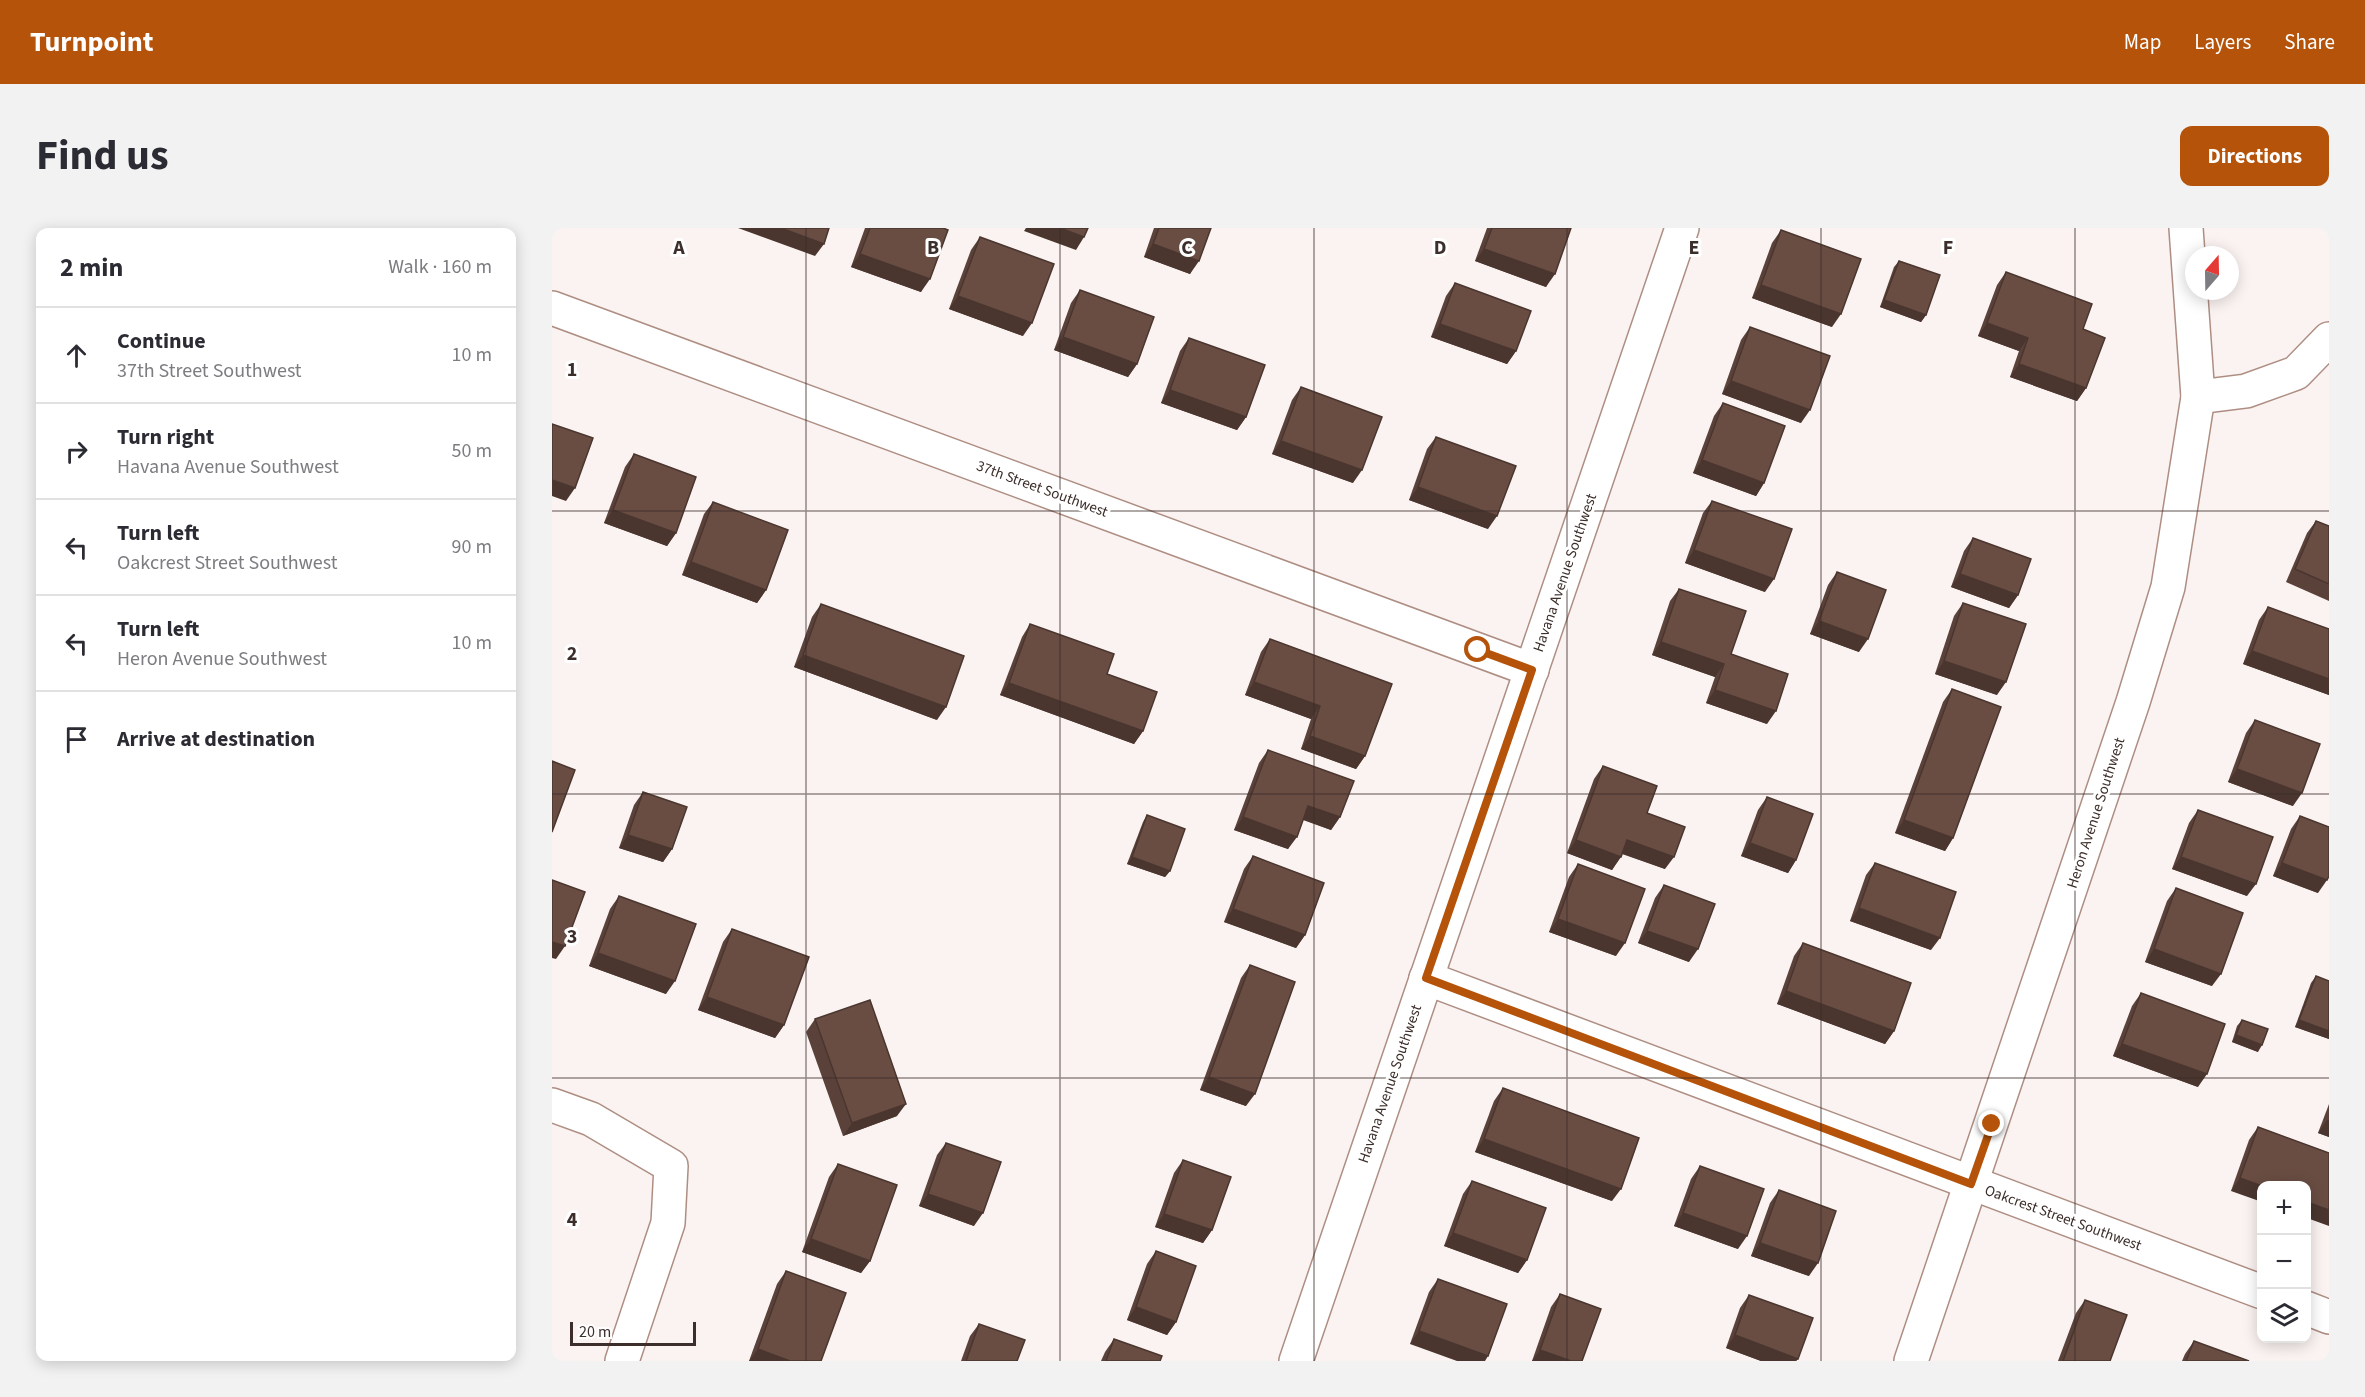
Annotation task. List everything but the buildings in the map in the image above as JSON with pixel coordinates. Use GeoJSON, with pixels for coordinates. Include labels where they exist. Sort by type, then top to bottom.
{"type":"FeatureCollection","features":[{"type":"Feature","properties":{"kind":"street","name":"Havana Avenue Southwest"},"geometry":{"type":"LineString","coordinates":[[1296,1361],[1682,228]]}},
{"type":"Feature","properties":{"kind":"street","name":"Heron Avenue Southwest"},"geometry":{"type":"LineString","coordinates":[[1911,1361],[2133,702],[2168,587],[2198,397],[2186,228]]}},
{"type":"Feature","properties":{"kind":"street","name":"37th Street Southwest"},"geometry":{"type":"LineString","coordinates":[[552,308],[1532,670]]}},
{"type":"Feature","properties":{"kind":"street"},"geometry":{"type":"LineString","coordinates":[[2198,397],[2246,391],[2296,373],[2329,339]]}},
{"type":"Feature","properties":{"kind":"street","name":"Oakcrest Street Southwest"},"geometry":{"type":"LineString","coordinates":[[1426,978],[2257,1290]]}},
{"type":"Feature","properties":{"kind":"street"},"geometry":{"type":"LineString","coordinates":[[552,1105],[591,1119],[670,1166],[668,1223],[622,1361]]}},
{"type":"Feature","properties":{"kind":"street"},"geometry":{"type":"LineString","coordinates":[[2311,1310],[2329,1317]]}},
{"type":"Feature","properties":{"kind":"route"},"geometry":{"type":"LineString","coordinates":[[1478,650],[1532,670],[1426,978],[1971,1184],[1992,1124]]}}]}
